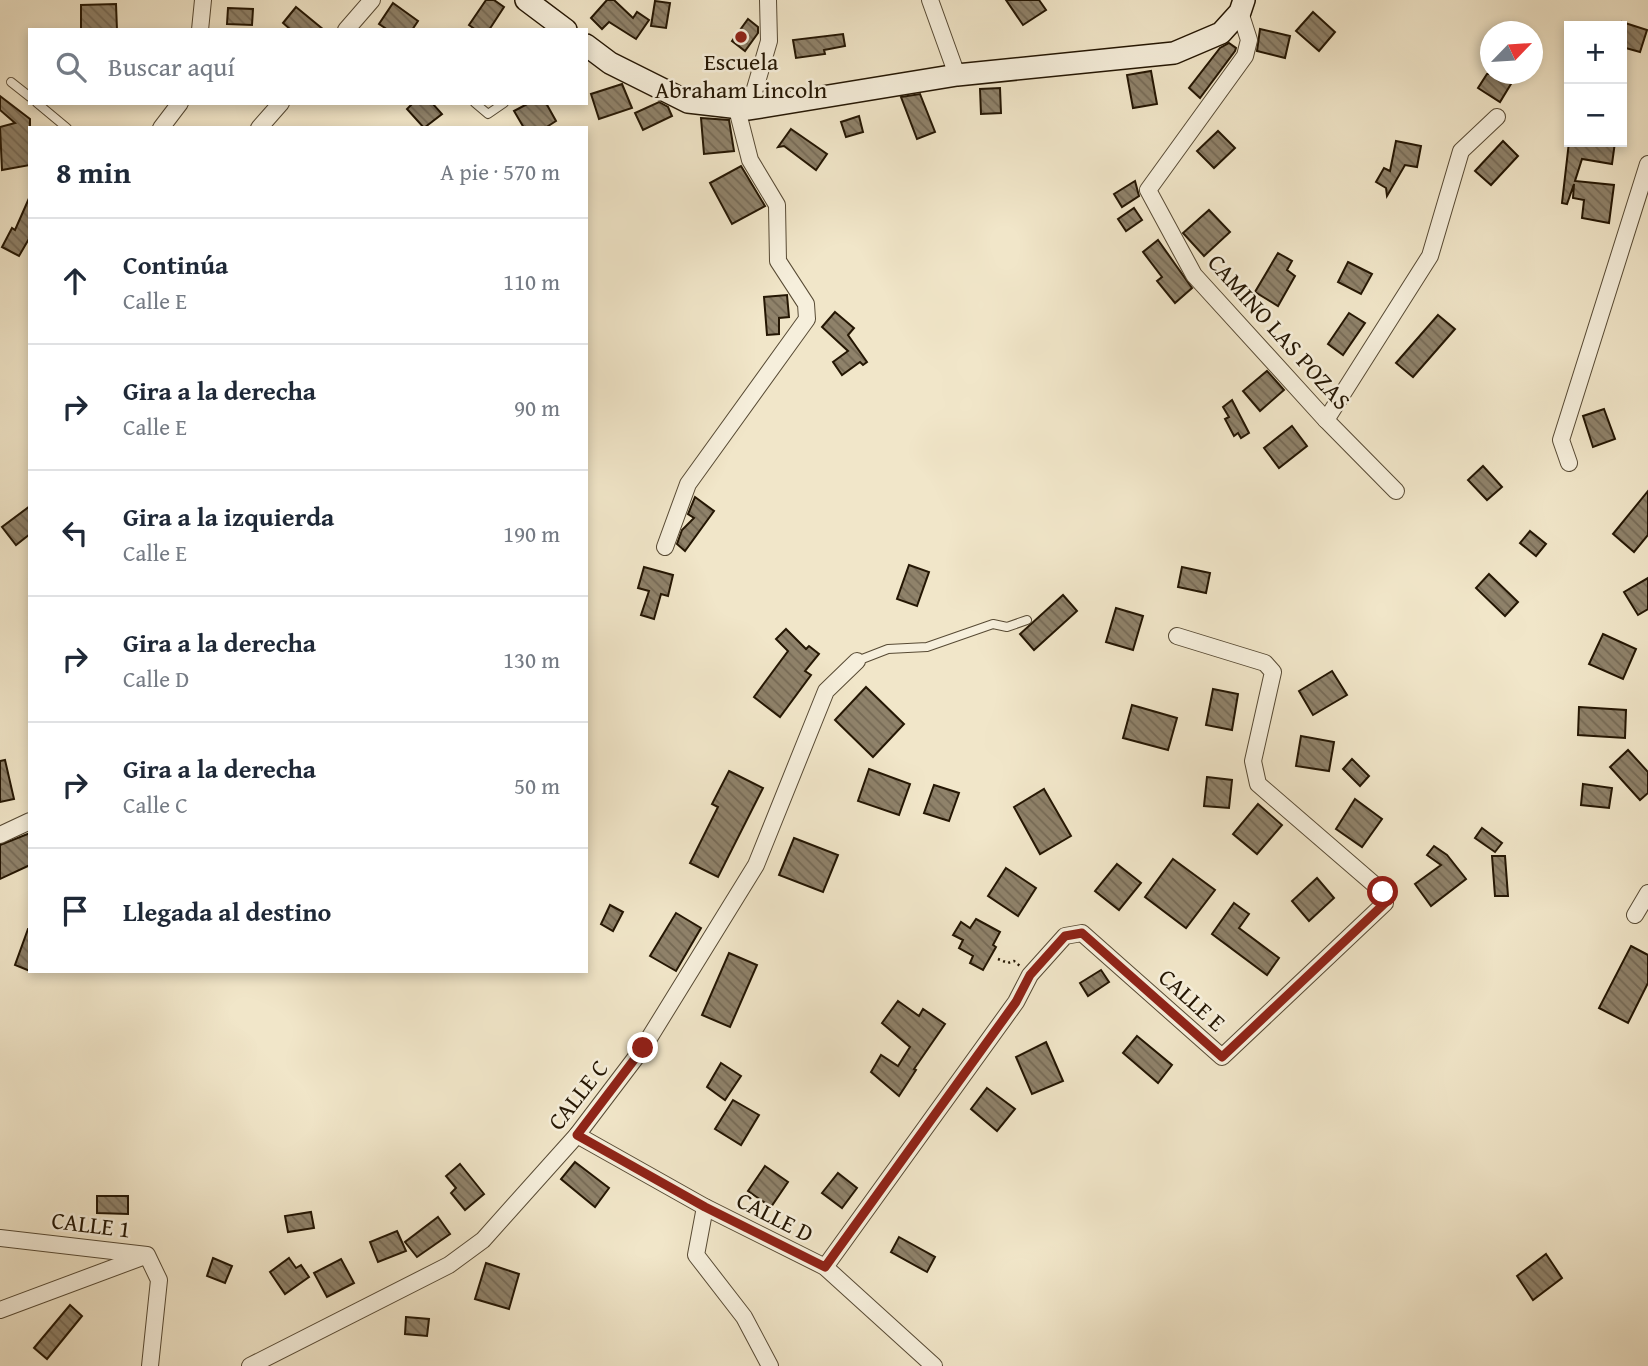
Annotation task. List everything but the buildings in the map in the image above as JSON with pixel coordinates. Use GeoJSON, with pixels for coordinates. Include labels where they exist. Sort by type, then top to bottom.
{"type":"FeatureCollection","features":[{"type":"Feature","properties":{"kind":"street"},"geometry":{"type":"LineString","coordinates":[[200,28],[203,0]]}},
{"type":"Feature","properties":{"kind":"street"},"geometry":{"type":"LineString","coordinates":[[348,28],[373,0]]}},
{"type":"Feature","properties":{"kind":"street"},"geometry":{"type":"LineString","coordinates":[[526,0],[563,28]]}},
{"type":"Feature","properties":{"kind":"street"},"geometry":{"type":"LineString","coordinates":[[665,547],[688,484],[807,319],[806,304],[778,261],[777,205],[750,160],[743,109],[769,41],[768,0]]}},
{"type":"Feature","properties":{"kind":"street"},"geometry":{"type":"LineString","coordinates":[[930,0],[957,75]]}},
{"type":"Feature","properties":{"kind":"street"},"geometry":{"type":"LineString","coordinates":[[588,46],[610,63],[688,102],[743,109],[957,75],[1174,53],[1221,33],[1242,6]]}},
{"type":"Feature","properties":{"kind":"street","name":"CAMINO LAS POZAS"},"geometry":{"type":"LineString","coordinates":[[1242,6],[1249,40],[1245,56],[1148,190],[1194,275],[1326,420],[1396,491]]}},
{"type":"Feature","properties":{"kind":"street"},"geometry":{"type":"LineString","coordinates":[[163,126],[178,105]]}},
{"type":"Feature","properties":{"kind":"street"},"geometry":{"type":"LineString","coordinates":[[261,126],[279,105]]}},
{"type":"Feature","properties":{"kind":"street"},"geometry":{"type":"LineString","coordinates":[[1326,420],[1430,256],[1461,151],[1497,117]]}},
{"type":"Feature","properties":{"kind":"street"},"geometry":{"type":"LineString","coordinates":[[1569,463],[1560,440],[1648,164]]}},
{"type":"Feature","properties":{"kind":"street","name":"CALLE E"},"geometry":{"type":"LineString","coordinates":[[825,1267],[1008,1013],[1030,975],[1065,936],[1082,933],[1222,1057],[1385,903],[1383,892],[1258,784],[1253,761],[1273,672],[1265,663],[1177,636]]}},
{"type":"Feature","properties":{"kind":"street","name":"CALLE C"},"geometry":{"type":"LineString","coordinates":[[250,1366],[449,1265],[484,1240],[577,1135],[643,1048],[755,865],[826,691],[857,661]]}},
{"type":"Feature","properties":{"kind":"street"},"geometry":{"type":"LineString","coordinates":[[0,835],[28,822]]}},
{"type":"Feature","properties":{"kind":"street"},"geometry":{"type":"LineString","coordinates":[[1635,915],[1648,893]]}},
{"type":"Feature","properties":{"kind":"street","name":"CALLE D"},"geometry":{"type":"LineString","coordinates":[[577,1135],[705,1207],[825,1267],[934,1366]]}},
{"type":"Feature","properties":{"kind":"street"},"geometry":{"type":"LineString","coordinates":[[705,1207],[696,1255],[744,1317],[770,1366]]}},
{"type":"Feature","properties":{"kind":"street","name":"CALLE 1"},"geometry":{"type":"LineString","coordinates":[[0,1238],[147,1255],[159,1280],[150,1366]]}},
{"type":"Feature","properties":{"kind":"street"},"geometry":{"type":"LineString","coordinates":[[0,1311],[147,1255]]}},
{"type":"Feature","properties":{"kind":"lane"},"geometry":{"type":"LineString","coordinates":[[11,82],[28,95]]}},
{"type":"Feature","properties":{"kind":"lane"},"geometry":{"type":"LineString","coordinates":[[39,105],[65,126]]}},
{"type":"Feature","properties":{"kind":"lane"},"geometry":{"type":"LineString","coordinates":[[477,105],[488,114],[501,105]]}},
{"type":"Feature","properties":{"kind":"lane"},"geometry":{"type":"LineString","coordinates":[[857,661],[888,649],[928,647],[993,624],[1007,627],[1027,620]]}},
{"type":"Feature","properties":{"kind":"path"},"geometry":{"type":"LineString","coordinates":[[998,959],[1008,963],[1014,961],[1030,975]]}},
{"type":"Feature","properties":{"kind":"place","name":"Escuela Abraham Lincoln"},"geometry":{"type":"Point","coordinates":[741,37]}},
{"type":"Feature","properties":{"kind":"route"},"geometry":{"type":"LineString","coordinates":[[643,1048],[577,1135],[705,1207],[825,1267],[1016,1002],[1030,975],[1065,936],[1082,933],[1222,1057],[1385,903],[1383,892]]}}]}
